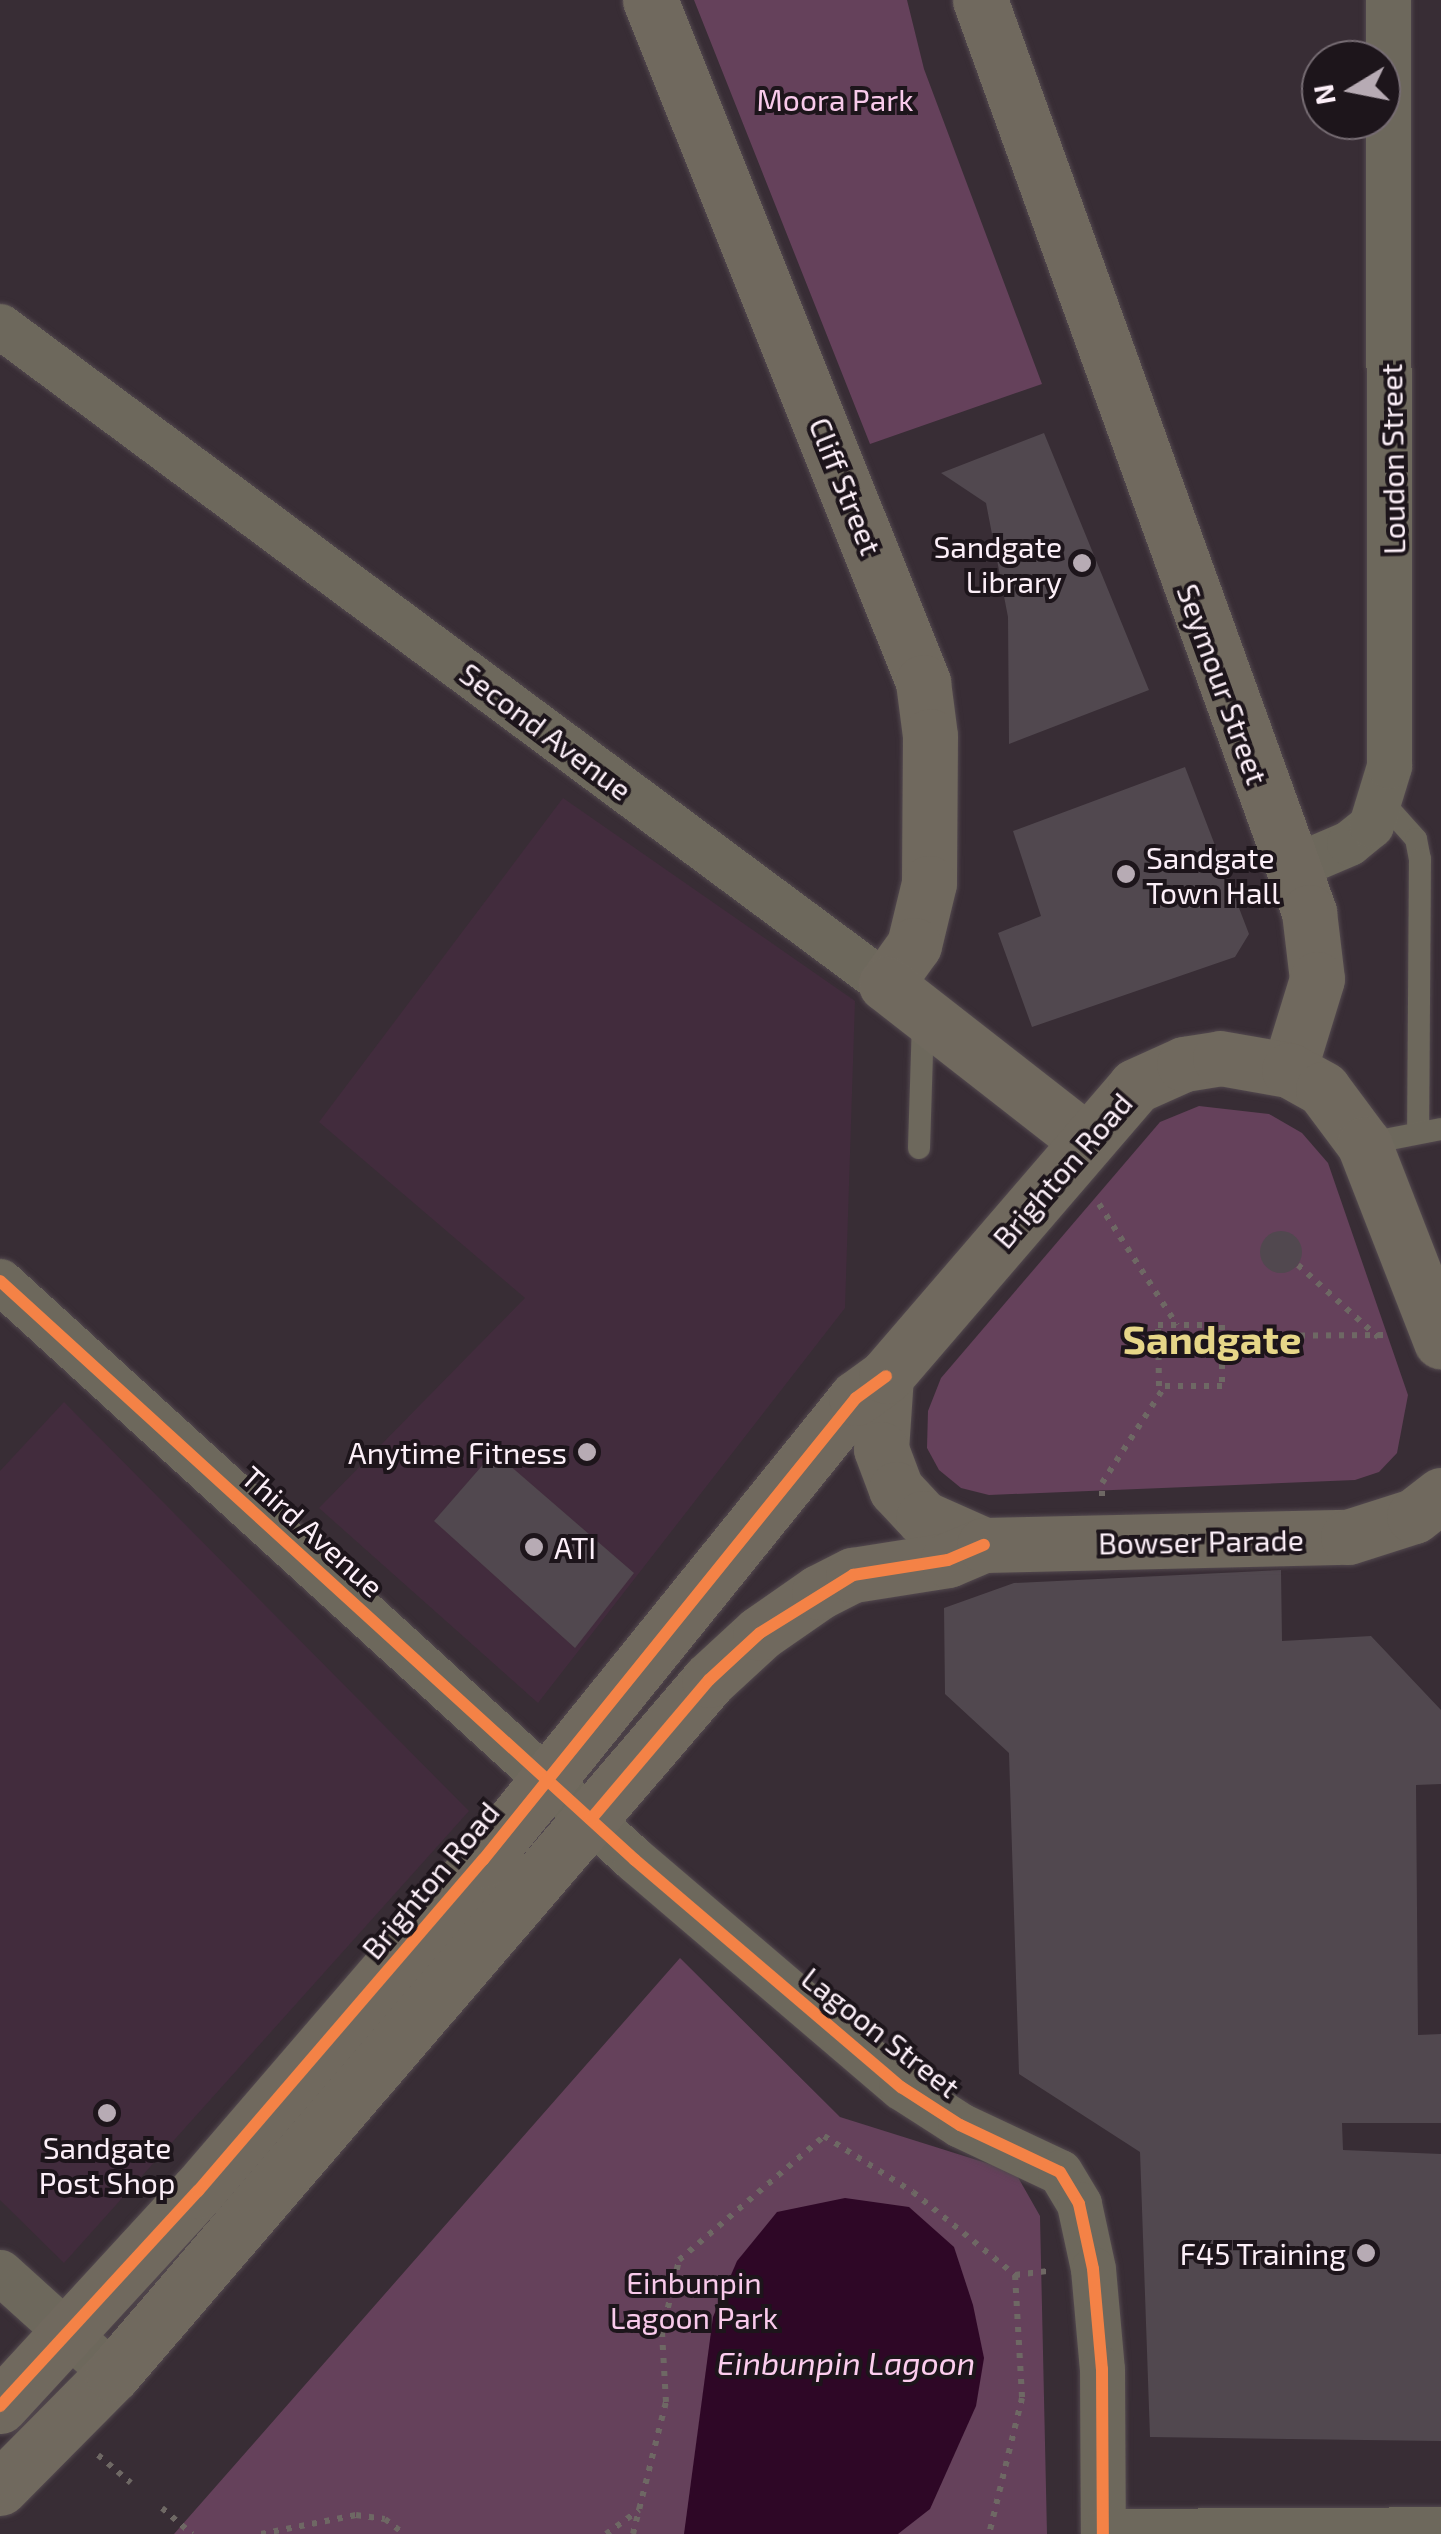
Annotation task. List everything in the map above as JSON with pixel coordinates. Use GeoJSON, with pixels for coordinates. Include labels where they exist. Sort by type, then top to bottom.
{"type":"FeatureCollection","features":[{"type":"Feature","properties":{"kind":"main road","name":"Cliff Street"},"geometry":{"type":"LineString","coordinates":[[650,0],[923,682],[930,736],[929,884],[904,997]]}},
{"type":"Feature","properties":{"kind":"main road","name":"Seymour Street"},"geometry":{"type":"LineString","coordinates":[[980,0],[1293,866],[1317,948],[1317,979],[1288,1070]]}},
{"type":"Feature","properties":{"kind":"main road","name":"Second Avenue"},"geometry":{"type":"LineString","coordinates":[[904,997],[1088,1165]]}},
{"type":"Feature","properties":{"kind":"main road","name":"Brighton Road"},"geometry":{"type":"LineString","coordinates":[[0,2406],[483,1860],[545,1778],[856,1398],[886,1376],[1088,1165],[1135,1086],[1169,1069],[1220,1058],[1288,1070]]}},
{"type":"Feature","properties":{"kind":"main road"},"geometry":{"type":"LineString","coordinates":[[1288,1070],[1322,1089],[1364,1144],[1423,1336]]}},
{"type":"Feature","properties":{"kind":"main road"},"geometry":{"type":"LineString","coordinates":[[886,1376],[882,1449],[896,1489],[923,1518],[984,1546]]}},
{"type":"Feature","properties":{"kind":"main road","name":"Bowser Parade"},"geometry":{"type":"LineString","coordinates":[[984,1546],[1348,1537],[1432,1512]]}},
{"type":"Feature","properties":{"kind":"main road"},"geometry":{"type":"LineString","coordinates":[[0,2488],[113,2374],[709,1680],[760,1633],[853,1574],[948,1560],[984,1546]]}},
{"type":"Feature","properties":{"kind":"street","name":"Loudon Street"},"geometry":{"type":"LineString","coordinates":[[1382,801],[1394,700],[1388,0]]}},
{"type":"Feature","properties":{"kind":"street","name":"Second Avenue"},"geometry":{"type":"LineString","coordinates":[[0,326],[904,997]]}},
{"type":"Feature","properties":{"kind":"street"},"geometry":{"type":"LineString","coordinates":[[1293,866],[1361,835],[1382,801]]}},
{"type":"Feature","properties":{"kind":"street","name":"Third Avenue"},"geometry":{"type":"LineString","coordinates":[[0,1281],[591,1819]]}},
{"type":"Feature","properties":{"kind":"street","name":"Lagoon Street"},"geometry":{"type":"LineString","coordinates":[[591,1819],[901,2088],[960,2125],[1060,2172],[1079,2204],[1093,2268],[1102,2369],[1103,2532]]}},
{"type":"Feature","properties":{"kind":"street"},"geometry":{"type":"LineString","coordinates":[[0,2272],[113,2374]]}},
{"type":"Feature","properties":{"kind":"street"},"geometry":{"type":"LineString","coordinates":[[1103,2532],[1441,2529]]}},
{"type":"Feature","properties":{"kind":"lane"},"geometry":{"type":"LineString","coordinates":[[1364,1144],[1430,1130],[1420,859],[1416,839],[1382,801]]}},
{"type":"Feature","properties":{"kind":"lane"},"geometry":{"type":"LineString","coordinates":[[904,997],[918,1148]]}},
{"type":"Feature","properties":{"kind":"path"},"geometry":{"type":"LineString","coordinates":[[1088,1165],[1177,1325]]}},
{"type":"Feature","properties":{"kind":"path"},"geometry":{"type":"LineString","coordinates":[[1298,1265],[1378,1338]]}},
{"type":"Feature","properties":{"kind":"path"},"geometry":{"type":"LineString","coordinates":[[1158,1325],[1222,1325],[1222,1336],[1222,1386],[1159,1386],[1158,1325]]}},
{"type":"Feature","properties":{"kind":"path"},"geometry":{"type":"LineString","coordinates":[[1222,1336],[1423,1336]]}},
{"type":"Feature","properties":{"kind":"path"},"geometry":{"type":"LineString","coordinates":[[1102,1513],[1102,1483],[1165,1386]]}},
{"type":"Feature","properties":{"kind":"path"},"geometry":{"type":"LineString","coordinates":[[633,2534],[666,2402],[662,2333],[679,2260],[824,2136],[914,2192],[1015,2275],[1067,2268]]}},
{"type":"Feature","properties":{"kind":"path"},"geometry":{"type":"LineString","coordinates":[[989,2534],[1022,2398],[1015,2275]]}},
{"type":"Feature","properties":{"kind":"path"},"geometry":{"type":"LineString","coordinates":[[90,2449],[132,2483]]}},
{"type":"Feature","properties":{"kind":"path"},"geometry":{"type":"LineString","coordinates":[[162,2508],[192,2534]]}},
{"type":"Feature","properties":{"kind":"path"},"geometry":{"type":"LineString","coordinates":[[606,2534],[639,2510]]}},
{"type":"Feature","properties":{"kind":"path"},"geometry":{"type":"LineString","coordinates":[[261,2534],[356,2515],[385,2519],[404,2534]]}},
{"type":"Feature","properties":{"kind":"shaded area"},"geometry":{"type":"Polygon","coordinates":[[[563,798],[855,1001],[845,1308],[538,1703],[319,1508],[525,1298],[319,1122],[563,798]]]}},
{"type":"Feature","properties":{"kind":"shaded area"},"geometry":{"type":"Polygon","coordinates":[[[64,1402],[469,1811],[64,2263],[0,2200],[0,1471],[64,1402]]]}},
{"type":"Feature","properties":{"kind":"green space","name":"Moora Park"},"geometry":{"type":"Polygon","coordinates":[[[694,0],[907,0],[924,69],[1042,384],[870,444],[694,0]]]}},
{"type":"Feature","properties":{"kind":"green space"},"geometry":{"type":"Polygon","coordinates":[[[1199,1106],[1269,1114],[1302,1133],[1328,1163],[1408,1395],[1397,1453],[1379,1472],[1355,1480],[989,1495],[961,1488],[939,1470],[927,1448],[928,1411],[941,1378],[1160,1122],[1199,1106]]]}},
{"type":"Feature","properties":{"kind":"green space","name":"Einbunpin Lagoon Park"},"geometry":{"type":"Polygon","coordinates":[[[680,1958],[840,2117],[1015,2172],[1040,2216],[1047,2534],[174,2534],[680,1958]]]}},
{"type":"Feature","properties":{"kind":"water","name":"Einbunpin Lagoon"},"geometry":{"type":"Polygon","coordinates":[[[845,2198],[909,2207],[954,2247],[973,2305],[984,2358],[976,2406],[930,2509],[898,2534],[684,2534],[713,2317],[737,2261],[777,2212],[845,2198]]]}},
{"type":"Feature","properties":{"kind":"building"},"geometry":{"type":"Polygon","coordinates":[[[1044,433],[1149,690],[1009,744],[1008,617],[986,503],[941,473],[1044,433]]]}},
{"type":"Feature","properties":{"kind":"building","name":"Sandgate Town Hall"},"geometry":{"type":"Polygon","coordinates":[[[1185,767],[1249,934],[1235,957],[1032,1027],[998,933],[1041,916],[1013,831],[1185,767]]]}},
{"type":"Feature","properties":{"kind":"building"},"geometry":{"type":"Polygon","coordinates":[[[1281,1231],[1296,1237],[1302,1252],[1296,1267],[1281,1273],[1266,1267],[1260,1252],[1266,1237],[1281,1231]]]}},
{"type":"Feature","properties":{"kind":"building","name":"ATI"},"geometry":{"type":"Polygon","coordinates":[[[494,1452],[634,1573],[575,1648],[434,1521],[494,1452]]]}},
{"type":"Feature","properties":{"kind":"building"},"geometry":{"type":"Polygon","coordinates":[[[1281,1570],[1282,1641],[1371,1636],[1441,1710],[1441,1784],[1416,1785],[1418,2035],[1441,2034],[1441,2123],[1342,2123],[1343,2150],[1441,2154],[1441,2441],[1150,2437],[1140,2152],[1019,2074],[1009,1753],[945,1694],[944,1608],[1014,1583],[1281,1570]]]}},
{"type":"Feature","properties":{"kind":"cycle path"},"geometry":{"type":"LineString","coordinates":[[0,1281],[635,1860],[901,2087],[960,2125],[1060,2172],[1079,2204],[1093,2269],[1102,2369],[1103,2534]]}},
{"type":"Feature","properties":{"kind":"cycle path"},"geometry":{"type":"LineString","coordinates":[[0,2406],[198,2191],[483,1860],[856,1398],[886,1376]]}},
{"type":"Feature","properties":{"kind":"cycle path"},"geometry":{"type":"LineString","coordinates":[[591,1819],[709,1680],[760,1633],[853,1575],[948,1560],[984,1545]]}},
{"type":"Feature","properties":{"kind":"place","name":"Sandgate Library"},"geometry":{"type":"Point","coordinates":[1082,563]}},
{"type":"Feature","properties":{"kind":"place","name":"Sandgate Town Hall"},"geometry":{"type":"Point","coordinates":[1126,874]}},
{"type":"Feature","properties":{"kind":"place","name":"Anytime Fitness"},"geometry":{"type":"Point","coordinates":[587,1452]}},
{"type":"Feature","properties":{"kind":"place","name":"ATI"},"geometry":{"type":"Point","coordinates":[534,1547]}},
{"type":"Feature","properties":{"kind":"place","name":"Sandgate Post Shop"},"geometry":{"type":"Point","coordinates":[107,2113]}},
{"type":"Feature","properties":{"kind":"place","name":"F45 Training"},"geometry":{"type":"Point","coordinates":[1366,2253]}},
{"type":"Feature","properties":{"kind":"district","name":"Sandgate"},"geometry":{"type":"Point","coordinates":[1212,1338]}}]}
